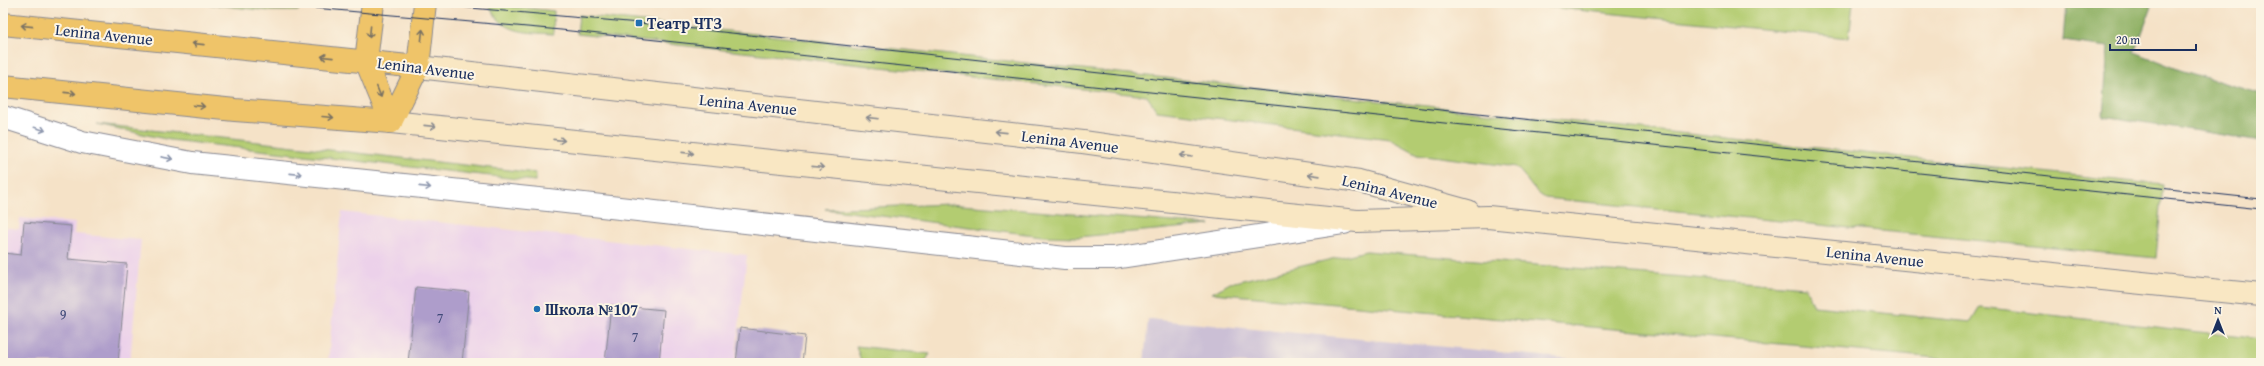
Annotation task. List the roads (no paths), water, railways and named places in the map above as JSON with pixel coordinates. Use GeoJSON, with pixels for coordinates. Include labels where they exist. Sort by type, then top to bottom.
{"type":"FeatureCollection","features":[{"type":"Feature","properties":{"kind":"main road"},"geometry":{"type":"LineString","coordinates":[[373,3],[366,61],[391,122]]}},
{"type":"Feature","properties":{"kind":"main road"},"geometry":{"type":"LineString","coordinates":[[391,122],[418,67],[425,3]]}},
{"type":"Feature","properties":{"kind":"main road","name":"Lenina Avenue"},"geometry":{"type":"LineString","coordinates":[[3,24],[366,61],[1107,145],[1359,181],[1488,217]]}},
{"type":"Feature","properties":{"kind":"main road","name":"Lenina Avenue"},"geometry":{"type":"LineString","coordinates":[[3,86],[235,110],[391,122],[1357,222],[1488,217],[2261,295]]}},
{"type":"Feature","properties":{"kind":"street"},"geometry":{"type":"LineString","coordinates":[[3,117],[82,142],[192,163],[548,200],[1065,258],[1114,258],[1357,222]]}},
{"type":"Feature","properties":{"kind":"tram line"},"geometry":{"type":"LineString","coordinates":[[257,3],[561,30],[2261,209]]}},
{"type":"Feature","properties":{"kind":"tram line"},"geometry":{"type":"LineString","coordinates":[[414,3],[639,23],[2261,199]]}},
{"type":"Feature","properties":{"kind":"place","name":"Театр ЧТЗ"},"geometry":{"type":"Point","coordinates":[639,23]}},
{"type":"Feature","properties":{"kind":"place","name":"Школа №107"},"geometry":{"type":"Point","coordinates":[537,309]}}]}
